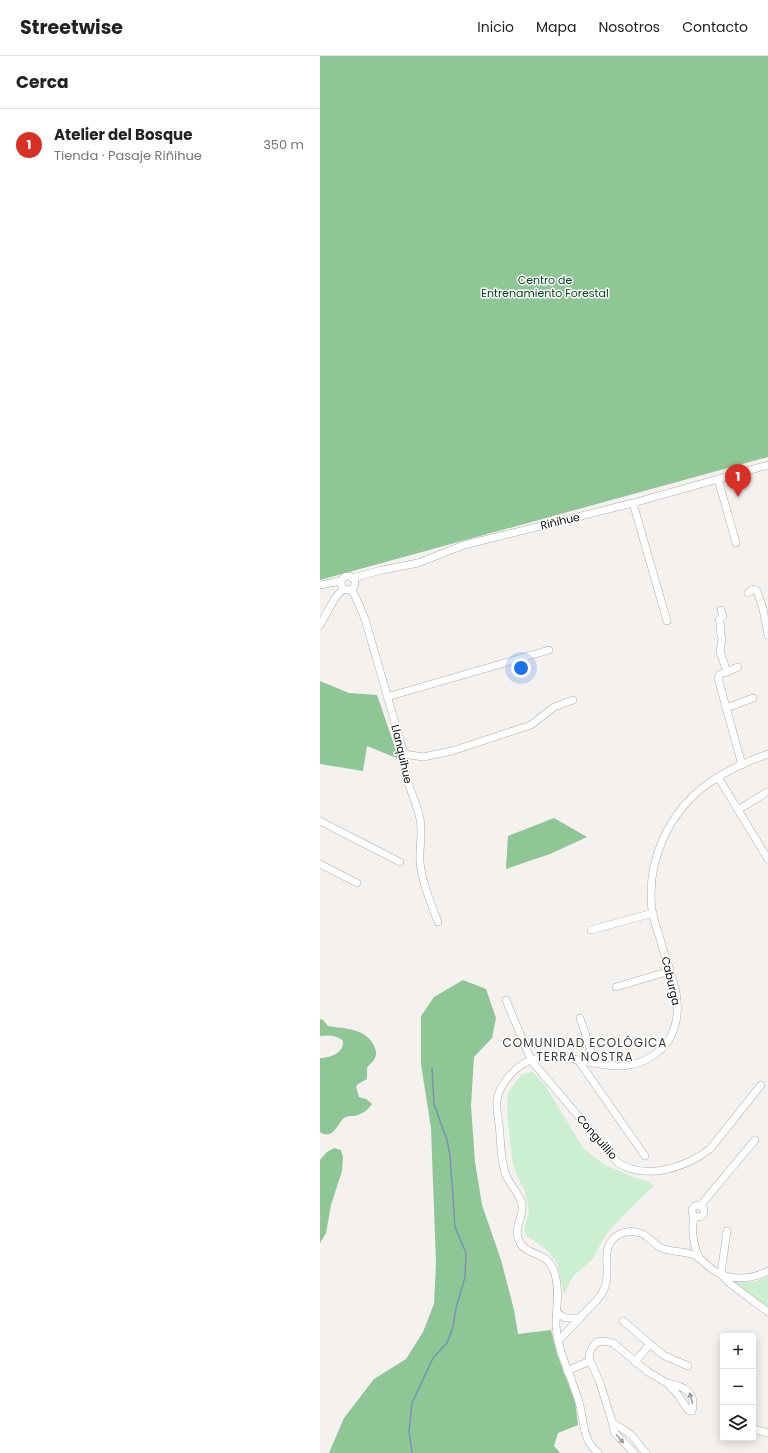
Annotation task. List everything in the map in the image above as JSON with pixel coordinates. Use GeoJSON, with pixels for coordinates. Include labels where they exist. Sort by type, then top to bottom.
{"type":"FeatureCollection","features":[{"type":"Feature","properties":{"kind":"street","name":"Riñihue"},"geometry":{"type":"LineString","coordinates":[[320,585],[341,581],[346,577],[352,578],[418,563],[464,545],[633,503],[768,465]]}},
{"type":"Feature","properties":{"kind":"street"},"geometry":{"type":"LineString","coordinates":[[718,479],[736,543]]}},
{"type":"Feature","properties":{"kind":"street"},"geometry":{"type":"LineString","coordinates":[[633,503],[667,621]]}},
{"type":"Feature","properties":{"kind":"street"},"geometry":{"type":"LineString","coordinates":[[343,589],[351,589],[354,584],[352,578]]}},
{"type":"Feature","properties":{"kind":"street"},"geometry":{"type":"LineString","coordinates":[[341,581],[343,589]]}},
{"type":"Feature","properties":{"kind":"street"},"geometry":{"type":"LineString","coordinates":[[320,625],[335,598],[343,589]]}},
{"type":"Feature","properties":{"kind":"street","name":"Llanquihue"},"geometry":{"type":"LineString","coordinates":[[351,589],[365,619],[404,754],[403,767],[420,818],[422,829],[419,845],[420,864],[424,882],[438,922]]}},
{"type":"Feature","properties":{"kind":"street"},"geometry":{"type":"LineString","coordinates":[[748,593],[752,589],[757,591],[763,609],[768,635]]}},
{"type":"Feature","properties":{"kind":"street"},"geometry":{"type":"LineString","coordinates":[[721,610],[723,616],[719,620],[722,639],[720,652],[727,672]]}},
{"type":"Feature","properties":{"kind":"street"},"geometry":{"type":"LineString","coordinates":[[387,697],[549,650]]}},
{"type":"Feature","properties":{"kind":"street"},"geometry":{"type":"LineString","coordinates":[[738,667],[720,674],[718,678],[742,765]]}},
{"type":"Feature","properties":{"kind":"street"},"geometry":{"type":"LineString","coordinates":[[726,708],[753,698]]}},
{"type":"Feature","properties":{"kind":"street"},"geometry":{"type":"LineString","coordinates":[[404,754],[423,757],[452,751],[531,725],[554,707],[573,700]]}},
{"type":"Feature","properties":{"kind":"street","name":"Caburga"},"geometry":{"type":"LineString","coordinates":[[598,1453],[589,1442],[576,1391],[563,1360],[558,1341],[556,1324],[558,1287],[555,1272],[546,1257],[531,1252],[522,1246],[519,1240],[517,1231],[522,1212],[522,1205],[507,1178],[503,1167],[497,1101],[501,1089],[507,1079],[520,1066],[531,1060],[553,1056],[622,1067],[635,1065],[647,1060],[663,1047],[674,1030],[678,1010],[670,971],[653,913],[651,894],[657,857],[673,820],[685,804],[718,777],[768,754]]}},
{"type":"Feature","properties":{"kind":"street"},"geometry":{"type":"LineString","coordinates":[[718,777],[768,859]]}},
{"type":"Feature","properties":{"kind":"street"},"geometry":{"type":"LineString","coordinates":[[738,810],[767,792]]}},
{"type":"Feature","properties":{"kind":"street"},"geometry":{"type":"LineString","coordinates":[[320,821],[400,862]]}},
{"type":"Feature","properties":{"kind":"street"},"geometry":{"type":"LineString","coordinates":[[320,864],[357,884]]}},
{"type":"Feature","properties":{"kind":"street"},"geometry":{"type":"LineString","coordinates":[[591,930],[653,913]]}},
{"type":"Feature","properties":{"kind":"street"},"geometry":{"type":"LineString","coordinates":[[616,988],[670,971]]}},
{"type":"Feature","properties":{"kind":"street","name":"Conguillio"},"geometry":{"type":"LineString","coordinates":[[506,1000],[531,1060],[617,1162],[631,1169],[652,1171],[672,1168],[703,1154],[710,1149],[761,1085]]}},
{"type":"Feature","properties":{"kind":"street"},"geometry":{"type":"LineString","coordinates":[[580,1018],[595,1063]]}},
{"type":"Feature","properties":{"kind":"street"},"geometry":{"type":"LineString","coordinates":[[578,1060],[646,1156]]}},
{"type":"Feature","properties":{"kind":"street"},"geometry":{"type":"LineString","coordinates":[[680,1252],[690,1244],[694,1216],[698,1217],[703,1214],[703,1209],[700,1206],[755,1140]]}},
{"type":"Feature","properties":{"kind":"street"},"geometry":{"type":"LineString","coordinates":[[727,1231],[721,1274],[728,1282],[768,1312]]}},
{"type":"Feature","properties":{"kind":"street"},"geometry":{"type":"LineString","coordinates":[[558,1341],[597,1300],[604,1289],[607,1276],[606,1256],[608,1248],[611,1241],[618,1235],[626,1232],[639,1232],[661,1248],[693,1254],[715,1271],[734,1278],[754,1276],[768,1271]]}},
{"type":"Feature","properties":{"kind":"street"},"geometry":{"type":"LineString","coordinates":[[692,1238],[699,1258]]}},
{"type":"Feature","properties":{"kind":"street"},"geometry":{"type":"LineString","coordinates":[[557,1314],[566,1318],[580,1318]]}},
{"type":"Feature","properties":{"kind":"street"},"geometry":{"type":"LineString","coordinates":[[623,1321],[669,1358],[688,1366]]}},
{"type":"Feature","properties":{"kind":"street"},"geometry":{"type":"LineString","coordinates":[[634,1453],[614,1432],[600,1383],[590,1361],[590,1352],[597,1342],[607,1341],[613,1343],[648,1372],[667,1382]]}},
{"type":"Feature","properties":{"kind":"street"},"geometry":{"type":"LineString","coordinates":[[635,1362],[650,1344]]}},
{"type":"Feature","properties":{"kind":"street"},"geometry":{"type":"LineString","coordinates":[[567,1371],[590,1361]]}},
{"type":"Feature","properties":{"kind":"street"},"geometry":{"type":"LineString","coordinates":[[612,1422],[616,1426],[631,1434],[646,1453]]}},
{"type":"Feature","properties":{"kind":"street"},"geometry":{"type":"LineString","coordinates":[[756,1429],[768,1433]]}},
{"type":"Feature","properties":{"kind":"green space","name":"Centro de Entrenamiento Forestal"},"geometry":{"type":"Polygon","coordinates":[[[320,56],[768,56],[768,457],[320,580],[320,56]]]}},
{"type":"Feature","properties":{"kind":"green space"},"geometry":{"type":"Polygon","coordinates":[[[320,681],[349,693],[377,695],[399,759],[367,746],[363,771],[320,764],[320,681]]]}},
{"type":"Feature","properties":{"kind":"green space"},"geometry":{"type":"Polygon","coordinates":[[[554,818],[587,837],[550,854],[506,869],[508,836],[554,818]]]}},
{"type":"Feature","properties":{"kind":"green space"},"geometry":{"type":"Polygon","coordinates":[[[463,980],[486,989],[496,1018],[492,1038],[474,1057],[471,1106],[475,1162],[482,1205],[501,1260],[514,1310],[518,1334],[551,1330],[557,1354],[575,1402],[578,1425],[558,1433],[554,1446],[560,1453],[329,1453],[344,1418],[374,1379],[406,1359],[423,1332],[434,1304],[436,1263],[431,1128],[421,1064],[421,1016],[434,997],[463,980]]]}},
{"type":"Feature","properties":{"kind":"green space"},"geometry":{"type":"Polygon","coordinates":[[[320,1019],[323,1020],[328,1026],[354,1030],[366,1036],[374,1046],[376,1053],[375,1059],[367,1068],[367,1079],[358,1084],[356,1087],[359,1097],[366,1099],[372,1104],[362,1113],[344,1118],[334,1131],[328,1134],[320,1132],[320,1058],[332,1056],[339,1052],[343,1045],[343,1041],[335,1037],[320,1036],[320,1019]]]}},
{"type":"Feature","properties":{"kind":"green space"},"geometry":{"type":"Polygon","coordinates":[[[533,1072],[545,1085],[583,1148],[603,1164],[649,1182],[654,1186],[606,1234],[592,1260],[573,1276],[564,1294],[557,1263],[547,1250],[527,1236],[524,1230],[529,1212],[525,1192],[516,1173],[512,1159],[507,1111],[508,1093],[521,1075],[533,1072]]]}},
{"type":"Feature","properties":{"kind":"green space"},"geometry":{"type":"Polygon","coordinates":[[[334,1148],[341,1150],[343,1157],[342,1171],[331,1205],[326,1233],[320,1243],[320,1160],[327,1152],[334,1148]]]}},
{"type":"Feature","properties":{"kind":"green space"},"geometry":{"type":"Polygon","coordinates":[[[768,1276],[768,1309],[727,1278],[743,1282],[753,1282],[768,1276]]]}},
{"type":"Feature","properties":{"kind":"waterway"},"geometry":{"type":"LineString","coordinates":[[412,1453],[409,1431],[412,1403],[433,1358],[447,1343],[453,1327],[456,1308],[465,1277],[466,1253],[455,1227],[450,1155],[447,1140],[434,1104],[432,1068]]}},
{"type":"Feature","properties":{"kind":"place","name":"Atelier del Bosque"},"geometry":{"type":"Point","coordinates":[738,497]}},
{"type":"Feature","properties":{"kind":"district","name":"COMUNIDAD ECOLÓGICA TERRA NOSTRA"},"geometry":{"type":"Point","coordinates":[585,1049]}}]}
